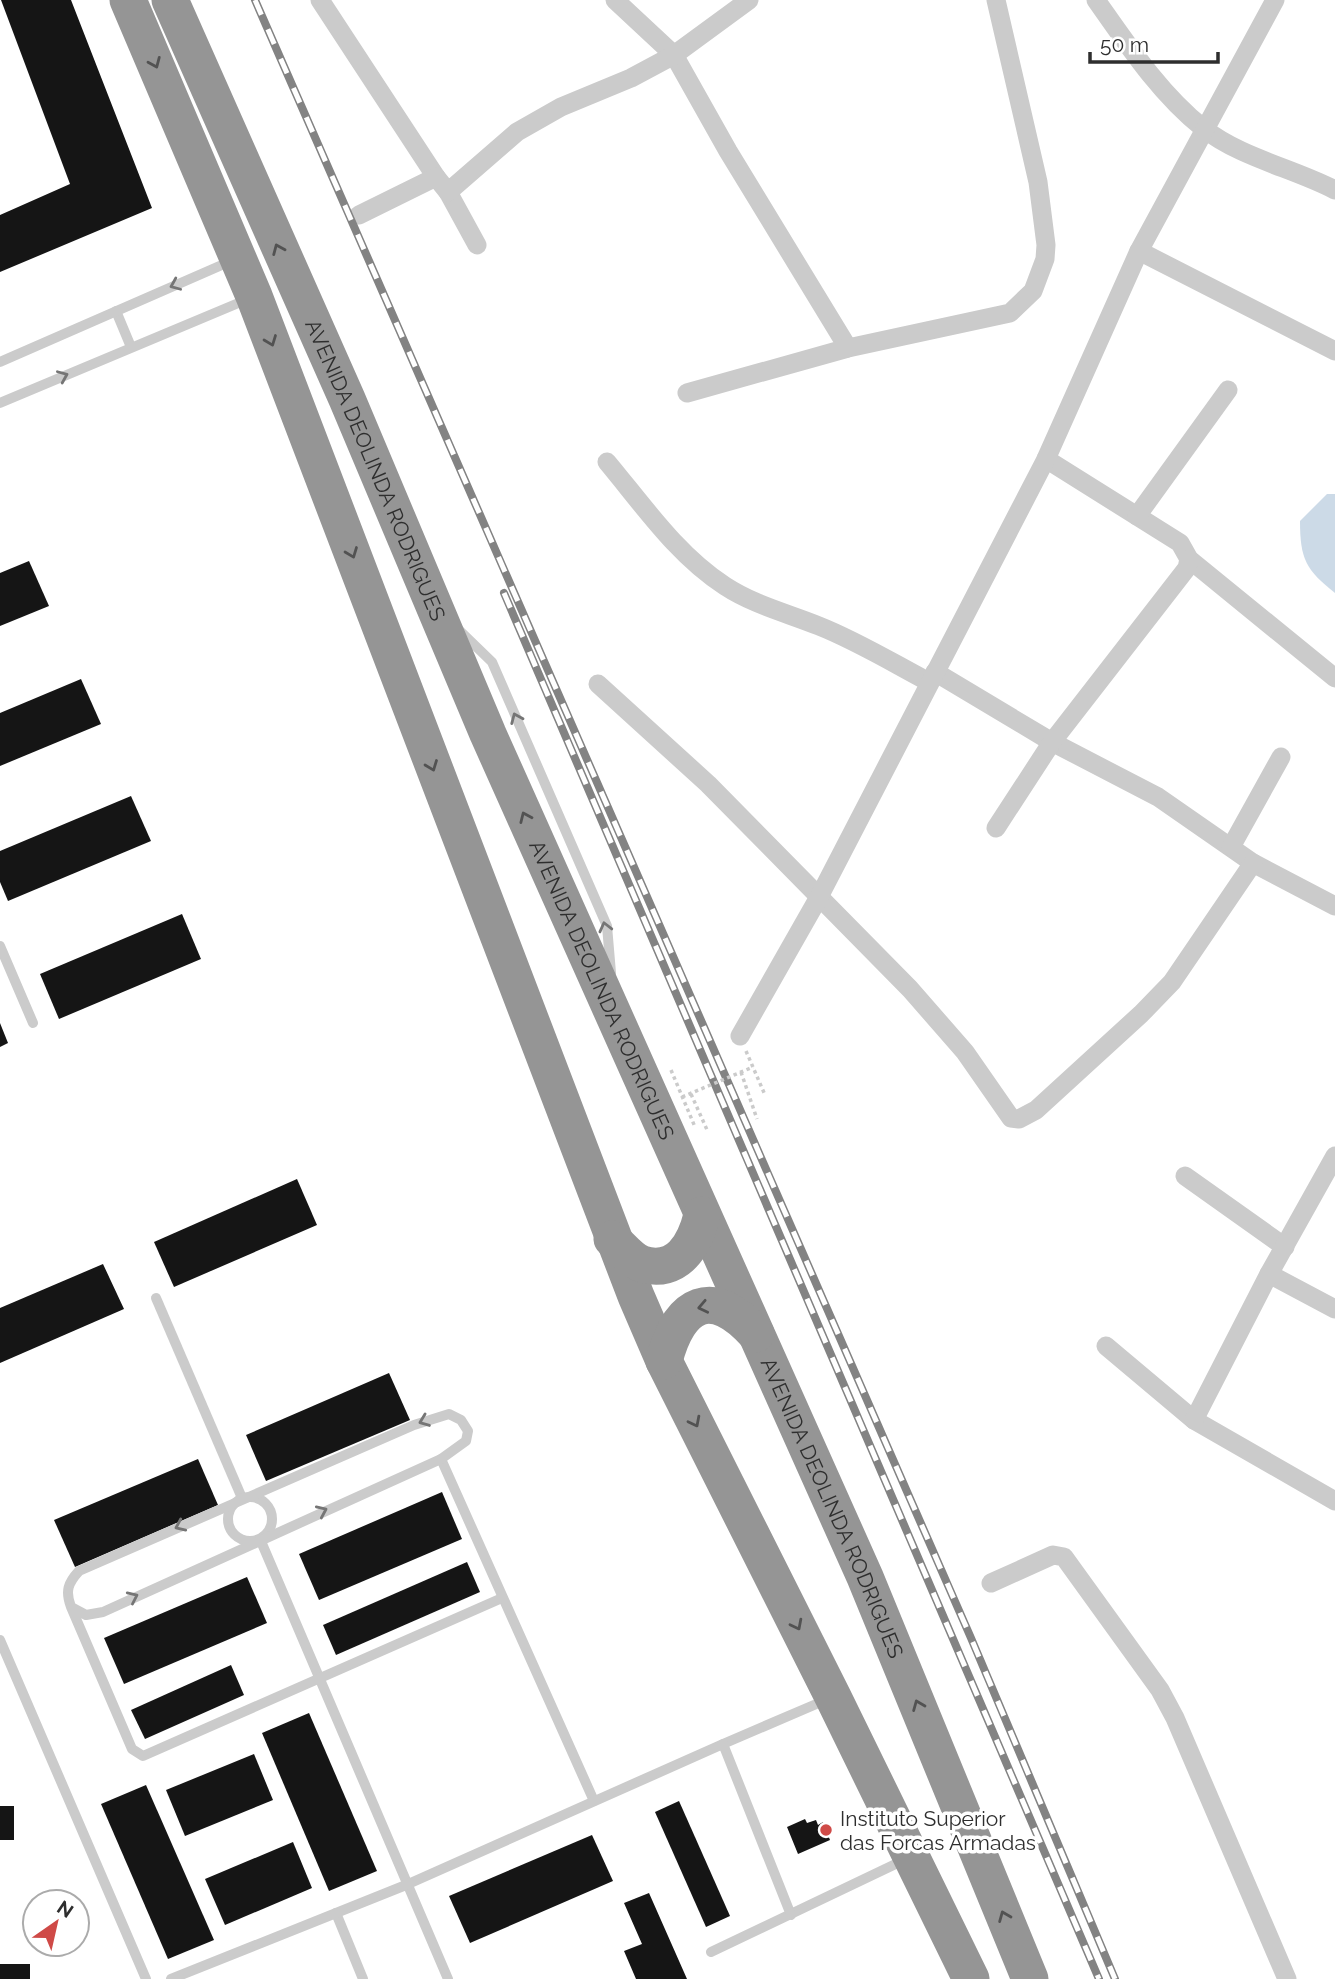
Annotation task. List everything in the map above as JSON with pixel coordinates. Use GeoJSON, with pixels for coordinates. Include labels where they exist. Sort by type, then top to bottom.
{"type":"FeatureCollection","features":[{"type":"Feature","properties":{"kind":"highway"},"geometry":{"type":"LineString","coordinates":[[128,0],[254,296],[612,1239],[664,1361],[834,1697],[971,1979]]}},
{"type":"Feature","properties":{"kind":"highway","name":"AVENIDA DEOLINDA RODRIGUES"},"geometry":{"type":"LineString","coordinates":[[170,0],[347,399],[614,1019],[760,1337],[865,1577],[1030,1979]]}},
{"type":"Feature","properties":{"kind":"highway"},"geometry":{"type":"LineString","coordinates":[[612,1239],[640,1263],[668,1264],[684,1256],[692,1247],[702,1215]]}},
{"type":"Feature","properties":{"kind":"highway"},"geometry":{"type":"LineString","coordinates":[[664,1361],[675,1326],[697,1306],[712,1304],[726,1307],[760,1337]]}},
{"type":"Feature","properties":{"kind":"street"},"geometry":{"type":"LineString","coordinates":[[320,0],[442,185],[477,244]]}},
{"type":"Feature","properties":{"kind":"street"},"geometry":{"type":"LineString","coordinates":[[615,0],[674,55],[728,151],[848,348]]}},
{"type":"Feature","properties":{"kind":"street"},"geometry":{"type":"LineString","coordinates":[[359,215],[442,185],[517,132],[561,107],[631,78],[674,55],[749,0]]}},
{"type":"Feature","properties":{"kind":"street"},"geometry":{"type":"LineString","coordinates":[[687,393],[848,348],[1010,313],[1033,291],[1045,260],[1046,245],[1038,182],[996,0]]}},
{"type":"Feature","properties":{"kind":"street"},"geometry":{"type":"LineString","coordinates":[[1096,0],[1152,76],[1204,129],[1256,157],[1335,190]]}},
{"type":"Feature","properties":{"kind":"street"},"geometry":{"type":"LineString","coordinates":[[740,1036],[819,897],[1046,459],[1139,251],[1275,0]]}},
{"type":"Feature","properties":{"kind":"street"},"geometry":{"type":"LineString","coordinates":[[1139,251],[1335,351]]}},
{"type":"Feature","properties":{"kind":"street"},"geometry":{"type":"LineString","coordinates":[[1137,516],[1228,390]]}},
{"type":"Feature","properties":{"kind":"street"},"geometry":{"type":"LineString","coordinates":[[1046,459],[1180,543],[1189,559],[1335,678]]}},
{"type":"Feature","properties":{"kind":"street"},"geometry":{"type":"LineString","coordinates":[[607,462],[665,533],[700,567],[726,586],[755,602],[842,636],[932,677],[1158,797],[1253,863],[1335,906]]}},
{"type":"Feature","properties":{"kind":"street"},"geometry":{"type":"LineString","coordinates":[[996,828],[1052,742],[1187,568],[1189,559]]}},
{"type":"Feature","properties":{"kind":"street"},"geometry":{"type":"LineString","coordinates":[[598,684],[708,785],[919,1000],[965,1052],[1011,1118],[1018,1119],[1036,1110],[1172,982],[1253,863]]}},
{"type":"Feature","properties":{"kind":"street"},"geometry":{"type":"LineString","coordinates":[[1231,847],[1281,757]]}},
{"type":"Feature","properties":{"kind":"street"},"geometry":{"type":"LineString","coordinates":[[1194,1420],[1269,1274],[1335,1156]]}},
{"type":"Feature","properties":{"kind":"street"},"geometry":{"type":"LineString","coordinates":[[1185,1176],[1285,1247]]}},
{"type":"Feature","properties":{"kind":"street"},"geometry":{"type":"LineString","coordinates":[[1269,1274],[1335,1309]]}},
{"type":"Feature","properties":{"kind":"street"},"geometry":{"type":"LineString","coordinates":[[1106,1346],[1194,1420],[1335,1501]]}},
{"type":"Feature","properties":{"kind":"street"},"geometry":{"type":"LineString","coordinates":[[990,1583],[1052,1555],[1064,1558],[1160,1690],[1175,1718],[1287,1979]]}},
{"type":"Feature","properties":{"kind":"lane"},"geometry":{"type":"LineString","coordinates":[[0,362],[238,258]]}},
{"type":"Feature","properties":{"kind":"lane"},"geometry":{"type":"LineString","coordinates":[[0,403],[254,296]]}},
{"type":"Feature","properties":{"kind":"lane"},"geometry":{"type":"LineString","coordinates":[[116,311],[131,347]]}},
{"type":"Feature","properties":{"kind":"lane"},"geometry":{"type":"LineString","coordinates":[[0,946],[33,1023]]}},
{"type":"Feature","properties":{"kind":"lane"},"geometry":{"type":"LineString","coordinates":[[156,1298],[242,1498]]}},
{"type":"Feature","properties":{"kind":"lane"},"geometry":{"type":"LineString","coordinates":[[71,1607],[86,1615],[103,1612],[441,1459],[466,1441],[468,1431],[461,1420],[449,1414],[433,1417],[242,1498],[79,1571],[69,1581],[66,1594],[71,1607],[132,1749],[143,1756],[502,1598]]}},
{"type":"Feature","properties":{"kind":"lane"},"geometry":{"type":"LineString","coordinates":[[441,1459],[594,1801]]}},
{"type":"Feature","properties":{"kind":"lane"},"geometry":{"type":"LineString","coordinates":[[242,1498],[258,1498],[271,1513],[270,1527],[260,1539],[240,1538],[230,1527],[229,1513],[242,1498]]}},
{"type":"Feature","properties":{"kind":"lane"},"geometry":{"type":"LineString","coordinates":[[260,1539],[448,1979]]}},
{"type":"Feature","properties":{"kind":"lane"},"geometry":{"type":"LineString","coordinates":[[1,1643],[146,1979]]}},
{"type":"Feature","properties":{"kind":"lane"},"geometry":{"type":"LineString","coordinates":[[171,1979],[406,1885],[834,1697]]}},
{"type":"Feature","properties":{"kind":"lane"},"geometry":{"type":"LineString","coordinates":[[723,1744],[791,1915]]}},
{"type":"Feature","properties":{"kind":"lane"},"geometry":{"type":"LineString","coordinates":[[711,1952],[910,1857]]}},
{"type":"Feature","properties":{"kind":"lane"},"geometry":{"type":"LineString","coordinates":[[336,1913],[363,1979]]}},
{"type":"Feature","properties":{"kind":"path"},"geometry":{"type":"LineString","coordinates":[[740,1036],[765,1095]]}},
{"type":"Feature","properties":{"kind":"path"},"geometry":{"type":"LineString","coordinates":[[682,1097],[753,1067]]}},
{"type":"Feature","properties":{"kind":"path"},"geometry":{"type":"LineString","coordinates":[[671,1070],[695,1127]]}},
{"type":"Feature","properties":{"kind":"path"},"geometry":{"type":"LineString","coordinates":[[741,1072],[757,1119]]}},
{"type":"Feature","properties":{"kind":"path"},"geometry":{"type":"LineString","coordinates":[[691,1094],[708,1132]]}},
{"type":"Feature","properties":{"kind":"water"},"geometry":{"type":"Polygon","coordinates":[[[1327,494],[1335,494],[1335,593],[1311,570],[1303,554],[1300,534],[1300,521],[1327,494]]]}},
{"type":"Feature","properties":{"kind":"building"},"geometry":{"type":"Polygon","coordinates":[[[1,0],[71,0],[152,208],[0,272],[0,215],[70,184],[1,0]]]}},
{"type":"Feature","properties":{"kind":"building"},"geometry":{"type":"Polygon","coordinates":[[[29,561],[49,606],[0,626],[0,573],[29,561]]]}},
{"type":"Feature","properties":{"kind":"building"},"geometry":{"type":"Polygon","coordinates":[[[81,679],[101,724],[0,766],[0,713],[81,679]]]}},
{"type":"Feature","properties":{"kind":"building"},"geometry":{"type":"Polygon","coordinates":[[[131,796],[151,841],[8,901],[0,882],[0,851],[131,796]]]}},
{"type":"Feature","properties":{"kind":"building"},"geometry":{"type":"Polygon","coordinates":[[[182,914],[201,959],[59,1019],[40,974],[182,914]]]}},
{"type":"Feature","properties":{"kind":"building"},"geometry":{"type":"Polygon","coordinates":[[[0,1023],[8,1043],[0,1047],[0,1023]]]}},
{"type":"Feature","properties":{"kind":"building"},"geometry":{"type":"Polygon","coordinates":[[[297,1179],[317,1225],[174,1287],[154,1242],[297,1179]]]}},
{"type":"Feature","properties":{"kind":"building"},"geometry":{"type":"Polygon","coordinates":[[[103,1264],[124,1309],[0,1363],[0,1308],[103,1264]]]}},
{"type":"Feature","properties":{"kind":"building"},"geometry":{"type":"Polygon","coordinates":[[[389,1373],[410,1420],[266,1481],[246,1435],[389,1373]]]}},
{"type":"Feature","properties":{"kind":"building"},"geometry":{"type":"Polygon","coordinates":[[[198,1459],[218,1505],[75,1567],[54,1520],[198,1459]]]}},
{"type":"Feature","properties":{"kind":"building"},"geometry":{"type":"Polygon","coordinates":[[[442,1492],[462,1539],[319,1600],[299,1554],[442,1492]]]}},
{"type":"Feature","properties":{"kind":"building"},"geometry":{"type":"Polygon","coordinates":[[[467,1562],[480,1592],[336,1655],[323,1625],[467,1562]]]}},
{"type":"Feature","properties":{"kind":"building"},"geometry":{"type":"Polygon","coordinates":[[[247,1577],[267,1623],[124,1684],[104,1638],[247,1577]]]}},
{"type":"Feature","properties":{"kind":"building"},"geometry":{"type":"Polygon","coordinates":[[[231,1665],[244,1695],[145,1739],[131,1710],[231,1665]]]}},
{"type":"Feature","properties":{"kind":"building"},"geometry":{"type":"Polygon","coordinates":[[[309,1713],[377,1871],[329,1891],[262,1733],[309,1713]]]}},
{"type":"Feature","properties":{"kind":"building"},"geometry":{"type":"Polygon","coordinates":[[[254,1754],[273,1800],[185,1836],[166,1790],[254,1754]]]}},
{"type":"Feature","properties":{"kind":"building"},"geometry":{"type":"Polygon","coordinates":[[[146,1785],[214,1940],[168,1959],[101,1804],[146,1785]]]}},
{"type":"Feature","properties":{"kind":"building"},"geometry":{"type":"Polygon","coordinates":[[[679,1801],[730,1916],[706,1927],[655,1812],[679,1801]]]}},
{"type":"Feature","properties":{"kind":"building"},"geometry":{"type":"Polygon","coordinates":[[[0,1806],[14,1806],[14,1840],[0,1840],[0,1806]]]}},
{"type":"Feature","properties":{"kind":"building"},"geometry":{"type":"Polygon","coordinates":[[[805,1819],[807,1823],[816,1820],[818,1825],[823,1822],[830,1840],[798,1854],[787,1827],[805,1819]]]}},
{"type":"Feature","properties":{"kind":"building"},"geometry":{"type":"Polygon","coordinates":[[[592,1835],[613,1881],[470,1943],[449,1896],[592,1835]]]}},
{"type":"Feature","properties":{"kind":"building"},"geometry":{"type":"Polygon","coordinates":[[[293,1842],[312,1888],[225,1925],[205,1879],[293,1842]]]}},
{"type":"Feature","properties":{"kind":"building"},"geometry":{"type":"Polygon","coordinates":[[[649,1893],[687,1979],[636,1979],[624,1951],[642,1944],[624,1903],[649,1893]]]}},
{"type":"Feature","properties":{"kind":"building"},"geometry":{"type":"Polygon","coordinates":[[[0,1964],[30,1964],[30,1979],[0,1979],[0,1964]]]}},
{"type":"Feature","properties":{"kind":"railway"},"geometry":{"type":"LineString","coordinates":[[255,0],[971,1638],[1115,1979]]}},
{"type":"Feature","properties":{"kind":"railway"},"geometry":{"type":"LineString","coordinates":[[504,593],[1099,1979]]}},
{"type":"Feature","properties":{"kind":"place","name":"Instituto Superior das Forcas Armadas"},"geometry":{"type":"Point","coordinates":[826,1830]}}]}
